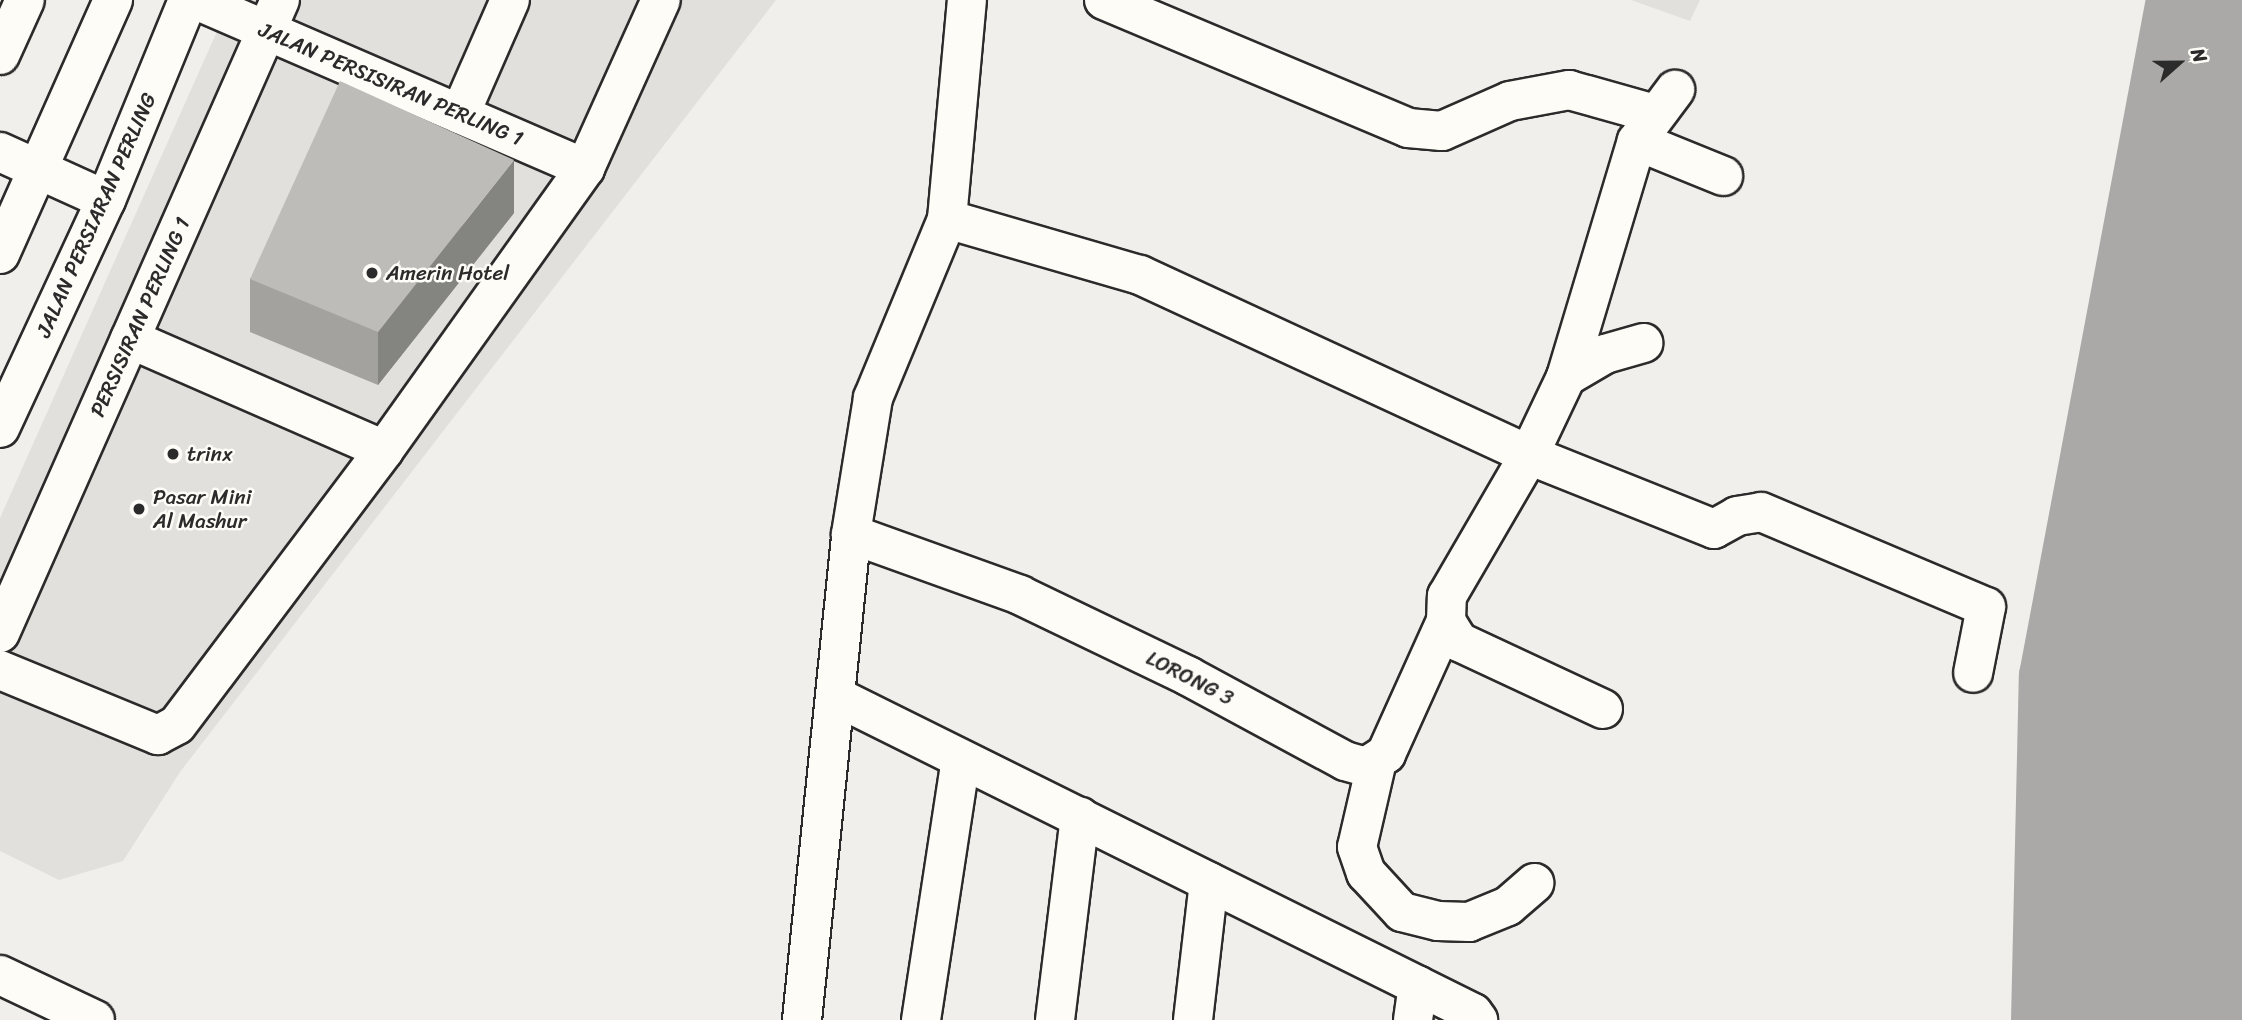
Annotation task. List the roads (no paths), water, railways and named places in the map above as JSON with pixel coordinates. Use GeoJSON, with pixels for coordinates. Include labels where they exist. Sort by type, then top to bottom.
{"type":"FeatureCollection","features":[{"type":"Feature","properties":{"kind":"street"},"geometry":{"type":"LineString","coordinates":[[0,55],[25,0]]}},
{"type":"Feature","properties":{"kind":"street"},"geometry":{"type":"LineString","coordinates":[[0,254],[113,0]]}},
{"type":"Feature","properties":{"kind":"street","name":"JALAN PERSIARAN PERLING"},"geometry":{"type":"LineString","coordinates":[[0,428],[106,200],[188,0]]}},
{"type":"Feature","properties":{"kind":"street","name":"JALAN PERSISIRAN PERLING 1"},"geometry":{"type":"LineString","coordinates":[[196,0],[273,15],[460,114],[585,168]]}},
{"type":"Feature","properties":{"kind":"street"},"geometry":{"type":"LineString","coordinates":[[460,114],[510,0]]}},
{"type":"Feature","properties":{"kind":"street"},"geometry":{"type":"LineString","coordinates":[[0,670],[158,735],[177,726],[384,450],[585,168],[661,0]]}},
{"type":"Feature","properties":{"kind":"street"},"geometry":{"type":"LineString","coordinates":[[802,1020],[851,534],[873,398],[947,219],[967,0]]}},
{"type":"Feature","properties":{"kind":"street"},"geometry":{"type":"LineString","coordinates":[[1104,0],[1408,128],[1442,131],[1510,101],[1569,90],[1655,115],[1723,176]]}},
{"type":"Feature","properties":{"kind":"street","name":"PERSISIRAN PERLING 1"},"geometry":{"type":"LineString","coordinates":[[0,633],[273,15]]}},
{"type":"Feature","properties":{"kind":"street"},"geometry":{"type":"LineString","coordinates":[[1534,883],[1508,906],[1469,922],[1438,921],[1402,912],[1366,873],[1357,847],[1376,765],[1386,754],[1446,621],[1447,596],[1529,455],[1566,377],[1655,115]]}},
{"type":"Feature","properties":{"kind":"street"},"geometry":{"type":"LineString","coordinates":[[0,152],[106,200]]}},
{"type":"Feature","properties":{"kind":"street"},"geometry":{"type":"LineString","coordinates":[[947,219],[1140,275],[1529,455],[1714,529],[1737,516],[1761,512],[1986,607],[1973,673]]}},
{"type":"Feature","properties":{"kind":"street"},"geometry":{"type":"LineString","coordinates":[[130,339],[384,450]]}},
{"type":"Feature","properties":{"kind":"street"},"geometry":{"type":"LineString","coordinates":[[1566,377],[1605,354],[1643,343]]}},
{"type":"Feature","properties":{"kind":"street","name":"LORONG 3"},"geometry":{"type":"LineString","coordinates":[[851,534],[1020,594],[1188,676],[1345,761],[1366,767],[1376,765]]}},
{"type":"Feature","properties":{"kind":"street"},"geometry":{"type":"LineString","coordinates":[[1446,621],[1459,642],[1603,709]]}},
{"type":"Feature","properties":{"kind":"street"},"geometry":{"type":"LineString","coordinates":[[835,696],[1209,882],[1415,1003],[1473,1013],[1478,1020]]}},
{"type":"Feature","properties":{"kind":"street"},"geometry":{"type":"LineString","coordinates":[[921,1020],[961,759]]}},
{"type":"Feature","properties":{"kind":"street"},"geometry":{"type":"LineString","coordinates":[[1055,1020],[1080,817]]}},
{"type":"Feature","properties":{"kind":"street"},"geometry":{"type":"LineString","coordinates":[[1193,1020],[1209,882]]}},
{"type":"Feature","properties":{"kind":"street"},"geometry":{"type":"LineString","coordinates":[[0,975],[95,1020]]}},
{"type":"Feature","properties":{"kind":"waterway"},"geometry":{"type":"LineString","coordinates":[[2043,1020],[2051,676],[2178,0]]}},
{"type":"Feature","properties":{"kind":"place","name":"Amerin Hotel"},"geometry":{"type":"Point","coordinates":[372,273]}},
{"type":"Feature","properties":{"kind":"place","name":"trinx"},"geometry":{"type":"Point","coordinates":[173,454]}},
{"type":"Feature","properties":{"kind":"place","name":"Pasar Mini Al Mashur"},"geometry":{"type":"Point","coordinates":[139,509]}}]}
